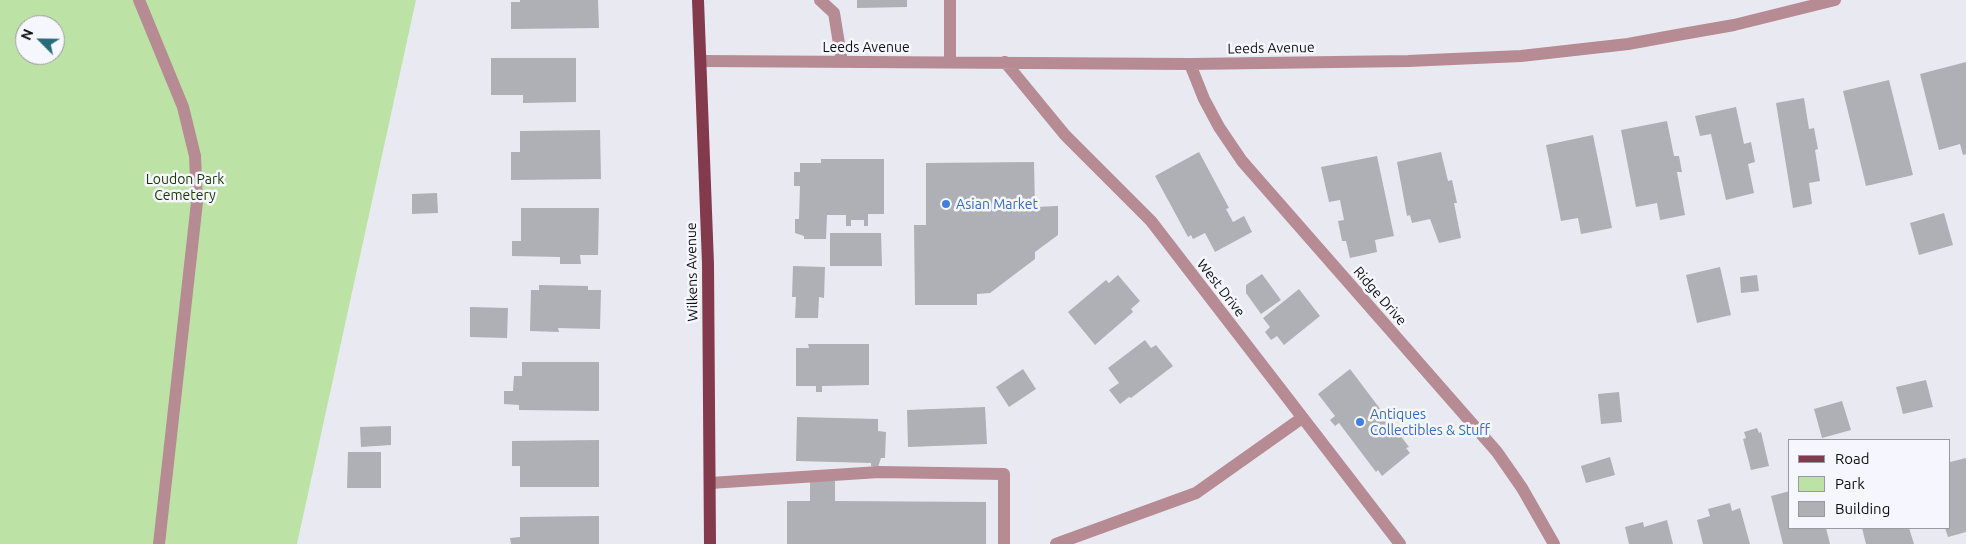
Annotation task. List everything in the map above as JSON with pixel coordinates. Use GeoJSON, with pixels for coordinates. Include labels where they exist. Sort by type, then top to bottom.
{"type":"FeatureCollection","features":[{"type":"Feature","properties":{"kind":"main road","name":"Wilkens Avenue"},"geometry":{"type":"LineString","coordinates":[[698,0],[708,264],[710,544]]}},
{"type":"Feature","properties":{"kind":"street"},"geometry":{"type":"LineString","coordinates":[[139,0],[183,107],[195,156],[197,202],[159,544]]}},
{"type":"Feature","properties":{"kind":"street"},"geometry":{"type":"LineString","coordinates":[[820,0],[834,13],[842,62]]}},
{"type":"Feature","properties":{"kind":"street"},"geometry":{"type":"LineString","coordinates":[[950,0],[950,62]]}},
{"type":"Feature","properties":{"kind":"street","name":"Leeds Avenue"},"geometry":{"type":"LineString","coordinates":[[701,61],[1190,64],[1408,61],[1530,55],[1628,44],[1734,25],[1835,0]]}},
{"type":"Feature","properties":{"kind":"street","name":"West Drive"},"geometry":{"type":"LineString","coordinates":[[1005,62],[1065,134],[1151,221],[1400,544]]}},
{"type":"Feature","properties":{"kind":"street","name":"Ridge Drive"},"geometry":{"type":"LineString","coordinates":[[1190,64],[1204,99],[1219,128],[1242,161],[1497,452],[1522,488],[1554,544]]}},
{"type":"Feature","properties":{"kind":"street"},"geometry":{"type":"LineString","coordinates":[[1056,544],[1196,492],[1302,418]]}},
{"type":"Feature","properties":{"kind":"street"},"geometry":{"type":"LineString","coordinates":[[710,483],[879,472],[1004,474],[1004,544]]}},
{"type":"Feature","properties":{"kind":"green space","name":"Loudon Park Cemetery"},"geometry":{"type":"Polygon","coordinates":[[[0,0],[416,0],[297,544],[0,544],[0,0]]]}},
{"type":"Feature","properties":{"kind":"building"},"geometry":{"type":"Polygon","coordinates":[[[520,0],[598,0],[599,28],[511,29],[511,2],[520,2],[520,0]]]}},
{"type":"Feature","properties":{"kind":"building"},"geometry":{"type":"Polygon","coordinates":[[[857,0],[907,0],[907,7],[857,8],[857,0]]]}},
{"type":"Feature","properties":{"kind":"building"},"geometry":{"type":"Polygon","coordinates":[[[491,58],[576,58],[576,102],[523,103],[523,95],[491,95],[491,58]]]}},
{"type":"Feature","properties":{"kind":"building"},"geometry":{"type":"Polygon","coordinates":[[[1966,62],[1966,154],[1963,155],[1960,144],[1939,150],[1920,74],[1966,62]]]}},
{"type":"Feature","properties":{"kind":"building"},"geometry":{"type":"Polygon","coordinates":[[[1889,80],[1913,175],[1866,186],[1843,91],[1889,80]]]}},
{"type":"Feature","properties":{"kind":"building"},"geometry":{"type":"Polygon","coordinates":[[[1804,98],[1809,129],[1814,128],[1818,149],[1815,150],[1820,181],[1809,183],[1812,204],[1793,208],[1776,103],[1804,98]]]}},
{"type":"Feature","properties":{"kind":"building"},"geometry":{"type":"Polygon","coordinates":[[[1736,107],[1744,144],[1751,142],[1755,162],[1748,164],[1754,193],[1726,200],[1711,134],[1700,136],[1695,116],[1736,107]]]}},
{"type":"Feature","properties":{"kind":"building"},"geometry":{"type":"Polygon","coordinates":[[[1667,121],[1674,156],[1679,156],[1682,172],[1677,172],[1685,215],[1660,220],[1657,203],[1636,207],[1621,130],[1667,121]]]}},
{"type":"Feature","properties":{"kind":"building"},"geometry":{"type":"Polygon","coordinates":[[[600,130],[601,179],[511,180],[511,152],[520,152],[520,131],[600,130]]]}},
{"type":"Feature","properties":{"kind":"building"},"geometry":{"type":"Polygon","coordinates":[[[1593,135],[1612,228],[1581,234],[1578,218],[1561,221],[1546,145],[1593,135]]]}},
{"type":"Feature","properties":{"kind":"building"},"geometry":{"type":"Polygon","coordinates":[[[1199,152],[1229,208],[1226,209],[1233,222],[1244,216],[1252,232],[1215,252],[1205,233],[1193,239],[1191,235],[1188,237],[1155,176],[1199,152]]]}},
{"type":"Feature","properties":{"kind":"building"},"geometry":{"type":"Polygon","coordinates":[[[1441,152],[1448,181],[1452,180],[1457,203],[1454,203],[1461,238],[1439,243],[1430,219],[1412,223],[1410,215],[1407,216],[1397,162],[1441,152]]]}},
{"type":"Feature","properties":{"kind":"building"},"geometry":{"type":"Polygon","coordinates":[[[1377,156],[1394,236],[1375,240],[1377,252],[1350,258],[1346,241],[1342,241],[1338,221],[1344,220],[1340,200],[1329,202],[1321,167],[1377,156]]]}},
{"type":"Feature","properties":{"kind":"building"},"geometry":{"type":"Polygon","coordinates":[[[821,159],[884,159],[884,214],[868,214],[868,226],[864,226],[864,220],[851,220],[851,226],[846,226],[846,215],[827,215],[826,239],[804,239],[804,236],[795,233],[795,219],[799,219],[800,186],[794,186],[794,172],[800,172],[800,163],[821,163],[821,159]]]}},
{"type":"Feature","properties":{"kind":"building"},"geometry":{"type":"Polygon","coordinates":[[[1034,162],[1035,207],[1058,206],[1058,235],[1035,252],[1035,259],[990,293],[977,294],[977,305],[915,305],[914,225],[926,225],[926,163],[1034,162]]]}},
{"type":"Feature","properties":{"kind":"building"},"geometry":{"type":"Polygon","coordinates":[[[437,193],[438,213],[412,214],[412,194],[437,193]]]}},
{"type":"Feature","properties":{"kind":"building"},"geometry":{"type":"Polygon","coordinates":[[[521,208],[599,208],[598,255],[580,255],[581,264],[560,264],[560,257],[512,256],[512,241],[521,241],[521,208]]]}},
{"type":"Feature","properties":{"kind":"building"},"geometry":{"type":"Polygon","coordinates":[[[1944,213],[1953,245],[1919,255],[1910,223],[1944,213]]]}},
{"type":"Feature","properties":{"kind":"building"},"geometry":{"type":"Polygon","coordinates":[[[830,233],[881,233],[882,266],[830,266],[830,233]]]}},
{"type":"Feature","properties":{"kind":"building"},"geometry":{"type":"Polygon","coordinates":[[[793,266],[825,267],[824,298],[819,297],[818,318],[795,318],[796,297],[792,297],[793,266]]]}},
{"type":"Feature","properties":{"kind":"building"},"geometry":{"type":"Polygon","coordinates":[[[1720,267],[1731,315],[1697,323],[1686,275],[1720,267]]]}},
{"type":"Feature","properties":{"kind":"building"},"geometry":{"type":"Polygon","coordinates":[[[1262,274],[1281,300],[1261,314],[1246,293],[1246,285],[1262,274]]]}},
{"type":"Feature","properties":{"kind":"building"},"geometry":{"type":"Polygon","coordinates":[[[1118,275],[1140,301],[1131,309],[1133,312],[1095,345],[1068,312],[1106,280],[1109,283],[1118,275]]]}},
{"type":"Feature","properties":{"kind":"building"},"geometry":{"type":"Polygon","coordinates":[[[1757,275],[1759,291],[1741,293],[1740,277],[1757,275]]]}},
{"type":"Feature","properties":{"kind":"building"},"geometry":{"type":"Polygon","coordinates":[[[539,285],[588,286],[588,290],[601,290],[600,329],[558,328],[559,332],[530,331],[531,290],[539,290],[539,285]]]}},
{"type":"Feature","properties":{"kind":"building"},"geometry":{"type":"Polygon","coordinates":[[[1299,289],[1320,316],[1284,345],[1277,336],[1271,340],[1265,332],[1270,327],[1263,318],[1299,289]]]}},
{"type":"Feature","properties":{"kind":"building"},"geometry":{"type":"Polygon","coordinates":[[[470,307],[508,308],[507,338],[470,337],[470,307]]]}},
{"type":"Feature","properties":{"kind":"building"},"geometry":{"type":"Polygon","coordinates":[[[1145,340],[1151,348],[1156,345],[1173,366],[1131,398],[1129,397],[1120,404],[1109,390],[1119,383],[1108,368],[1145,340]]]}},
{"type":"Feature","properties":{"kind":"building"},"geometry":{"type":"Polygon","coordinates":[[[808,344],[869,344],[869,385],[822,386],[822,392],[816,392],[816,386],[796,386],[796,348],[809,348],[808,344]]]}},
{"type":"Feature","properties":{"kind":"building"},"geometry":{"type":"Polygon","coordinates":[[[522,362],[599,362],[599,411],[519,410],[519,405],[504,404],[504,391],[513,391],[514,376],[522,376],[522,362]]]}},
{"type":"Feature","properties":{"kind":"building"},"geometry":{"type":"Polygon","coordinates":[[[1023,369],[1036,389],[1009,407],[996,387],[1023,369]]]}},
{"type":"Feature","properties":{"kind":"building","name":"Antiques Collectibles & Stuff"},"geometry":{"type":"Polygon","coordinates":[[[1350,369],[1409,447],[1406,448],[1410,453],[1382,476],[1378,470],[1376,472],[1339,423],[1335,426],[1330,420],[1335,416],[1318,394],[1350,369]]]}},
{"type":"Feature","properties":{"kind":"building"},"geometry":{"type":"Polygon","coordinates":[[[1926,380],[1933,407],[1903,414],[1896,387],[1926,380]]]}},
{"type":"Feature","properties":{"kind":"building"},"geometry":{"type":"Polygon","coordinates":[[[1619,392],[1622,422],[1601,424],[1598,394],[1619,392]]]}},
{"type":"Feature","properties":{"kind":"building"},"geometry":{"type":"Polygon","coordinates":[[[1842,401],[1851,430],[1822,438],[1814,409],[1842,401]]]}},
{"type":"Feature","properties":{"kind":"building"},"geometry":{"type":"Polygon","coordinates":[[[985,407],[987,444],[908,447],[907,410],[985,407]]]}},
{"type":"Feature","properties":{"kind":"building"},"geometry":{"type":"Polygon","coordinates":[[[797,417],[878,419],[878,431],[886,432],[885,458],[881,458],[878,467],[871,466],[871,463],[796,461],[797,417]]]}},
{"type":"Feature","properties":{"kind":"building"},"geometry":{"type":"Polygon","coordinates":[[[391,426],[391,445],[361,447],[360,427],[391,426]]]}},
{"type":"Feature","properties":{"kind":"building"},"geometry":{"type":"Polygon","coordinates":[[[1757,428],[1759,433],[1761,432],[1769,466],[1751,470],[1743,439],[1746,438],[1744,432],[1757,428]]]}},
{"type":"Feature","properties":{"kind":"building"},"geometry":{"type":"Polygon","coordinates":[[[599,440],[599,487],[520,487],[520,466],[512,466],[512,441],[599,440]]]}},
{"type":"Feature","properties":{"kind":"building"},"geometry":{"type":"Polygon","coordinates":[[[348,452],[381,452],[381,488],[347,488],[348,452]]]}},
{"type":"Feature","properties":{"kind":"building"},"geometry":{"type":"Polygon","coordinates":[[[1610,457],[1615,475],[1586,483],[1581,466],[1610,457]]]}},
{"type":"Feature","properties":{"kind":"building"},"geometry":{"type":"Polygon","coordinates":[[[1966,458],[1966,532],[1948,537],[1945,529],[1951,529],[1951,462],[1966,458]]]}},
{"type":"Feature","properties":{"kind":"building"},"geometry":{"type":"Polygon","coordinates":[[[810,481],[835,481],[835,501],[986,502],[986,544],[787,544],[787,501],[810,501],[810,481]]]}},
{"type":"Feature","properties":{"kind":"building"},"geometry":{"type":"Polygon","coordinates":[[[1788,492],[1788,529],[1826,529],[1830,544],[1783,544],[1771,496],[1788,492]]]}},
{"type":"Feature","properties":{"kind":"building"},"geometry":{"type":"Polygon","coordinates":[[[1730,503],[1732,511],[1740,508],[1750,544],[1703,544],[1697,520],[1710,516],[1708,509],[1730,503]]]}},
{"type":"Feature","properties":{"kind":"building"},"geometry":{"type":"Polygon","coordinates":[[[599,516],[599,544],[511,544],[510,538],[520,537],[520,517],[599,516]]]}},
{"type":"Feature","properties":{"kind":"building"},"geometry":{"type":"Polygon","coordinates":[[[1667,520],[1673,544],[1629,544],[1625,527],[1643,522],[1644,527],[1667,520]]]}},
{"type":"Feature","properties":{"kind":"building"},"geometry":{"type":"Polygon","coordinates":[[[1862,529],[1909,529],[1914,544],[1866,544],[1862,529]]]}},
{"type":"Feature","properties":{"kind":"place","name":"Asian Market"},"geometry":{"type":"Point","coordinates":[946,204]}},
{"type":"Feature","properties":{"kind":"place","name":"Antiques Collectibles & Stuff"},"geometry":{"type":"Point","coordinates":[1360,422]}}]}
